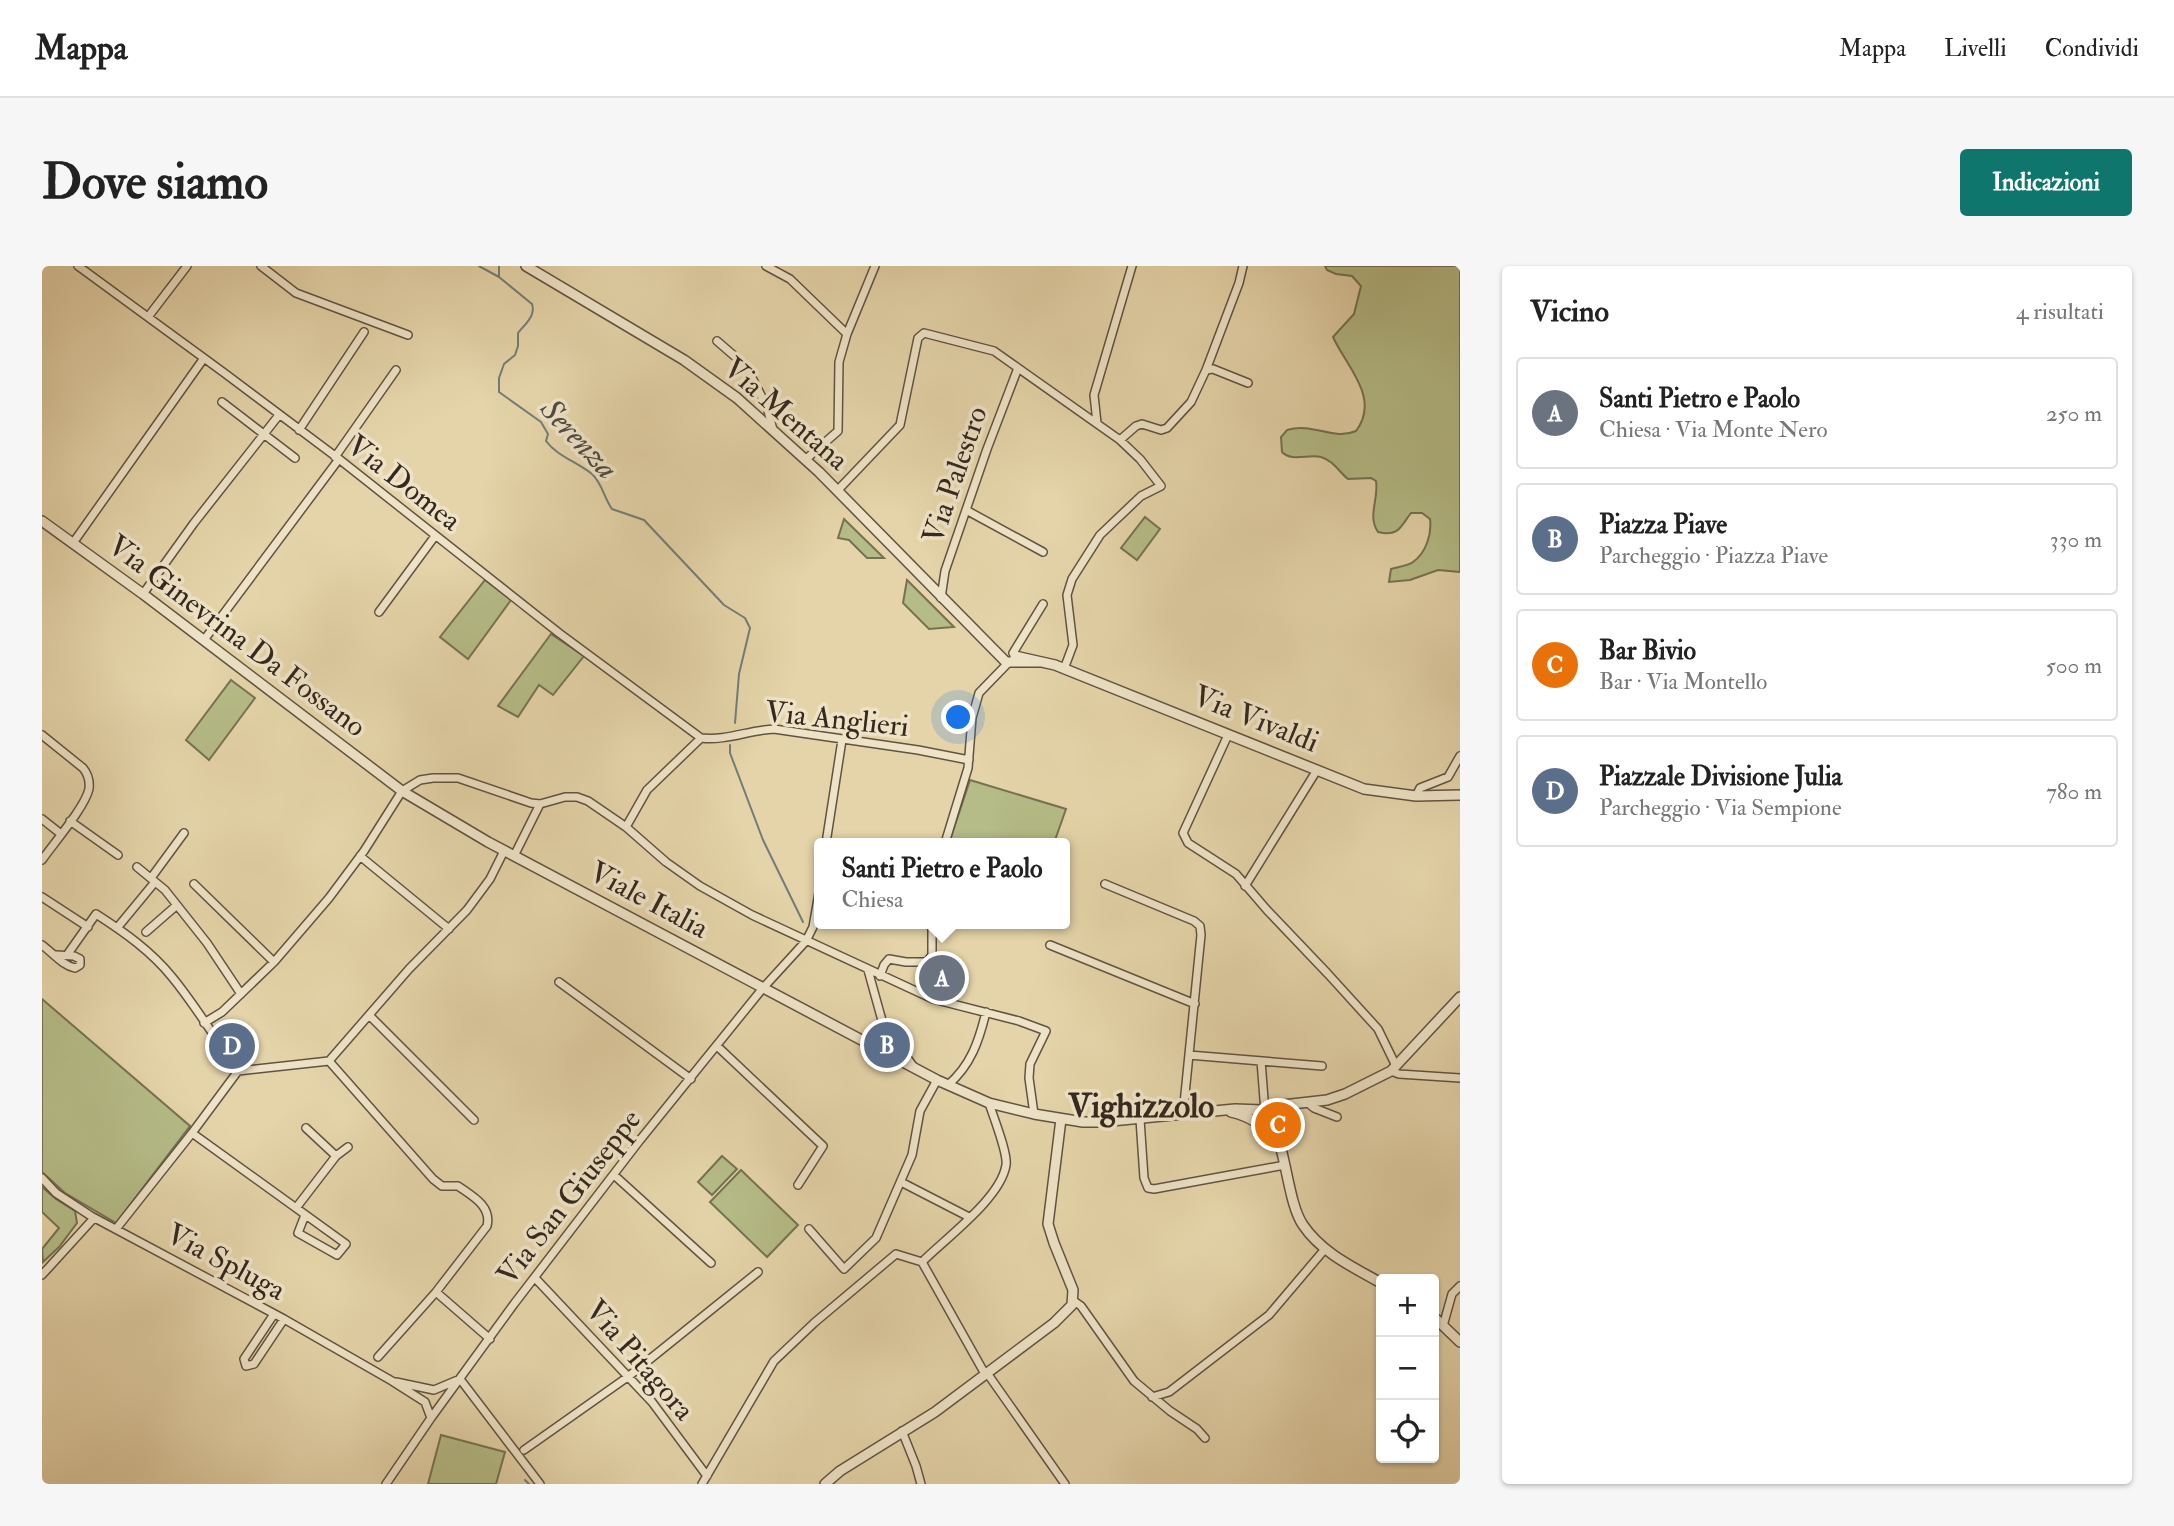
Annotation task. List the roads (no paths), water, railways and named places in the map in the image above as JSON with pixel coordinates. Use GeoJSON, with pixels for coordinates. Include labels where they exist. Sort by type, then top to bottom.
{"type":"FeatureCollection","features":[{"type":"Feature","properties":{"kind":"street","name":"Via Domea"},"geometry":{"type":"LineString","coordinates":[[78,266],[337,458],[559,633],[701,738]]}},
{"type":"Feature","properties":{"kind":"street"},"geometry":{"type":"LineString","coordinates":[[148,317],[187,266]]}},
{"type":"Feature","properties":{"kind":"street"},"geometry":{"type":"LineString","coordinates":[[261,266],[296,293],[408,335]]}},
{"type":"Feature","properties":{"kind":"street","name":"Via Mentana"},"geometry":{"type":"LineString","coordinates":[[526,266],[684,360],[737,398],[837,491],[941,598],[1010,658]]}},
{"type":"Feature","properties":{"kind":"street"},"geometry":{"type":"LineString","coordinates":[[766,266],[790,279],[847,334]]}},
{"type":"Feature","properties":{"kind":"street"},"geometry":{"type":"LineString","coordinates":[[805,460],[838,431],[839,362],[847,334],[875,266]]}},
{"type":"Feature","properties":{"kind":"street"},"geometry":{"type":"LineString","coordinates":[[1097,423],[1094,395],[1132,266]]}},
{"type":"Feature","properties":{"kind":"street"},"geometry":{"type":"LineString","coordinates":[[1120,440],[1142,424],[1161,430],[1167,428],[1191,402],[1206,370],[1243,266]]}},
{"type":"Feature","properties":{"kind":"street"},"geometry":{"type":"LineString","coordinates":[[299,430],[364,332]]}},
{"type":"Feature","properties":{"kind":"street"},"geometry":{"type":"LineString","coordinates":[[837,491],[900,425],[918,338],[924,333],[994,351],[1120,440],[1140,459],[1161,486],[1142,496],[1100,535],[1072,579],[1067,595],[1073,645],[1064,669]]}},
{"type":"Feature","properties":{"kind":"street"},"geometry":{"type":"LineString","coordinates":[[717,341],[746,366],[767,407],[773,430]]}},
{"type":"Feature","properties":{"kind":"street"},"geometry":{"type":"LineString","coordinates":[[73,543],[204,358]]}},
{"type":"Feature","properties":{"kind":"street","name":"Via Palestro"},"geometry":{"type":"LineString","coordinates":[[941,598],[945,571],[1018,368]]}},
{"type":"Feature","properties":{"kind":"street"},"geometry":{"type":"LineString","coordinates":[[1206,370],[1213,369],[1248,383]]}},
{"type":"Feature","properties":{"kind":"street"},"geometry":{"type":"LineString","coordinates":[[204,640],[337,458],[396,370]]}},
{"type":"Feature","properties":{"kind":"street"},"geometry":{"type":"LineString","coordinates":[[222,402],[295,458]]}},
{"type":"Feature","properties":{"kind":"street"},"geometry":{"type":"LineString","coordinates":[[143,594],[194,523],[279,415]]}},
{"type":"Feature","properties":{"kind":"street"},"geometry":{"type":"LineString","coordinates":[[966,510],[1043,551]]}},
{"type":"Feature","properties":{"kind":"street","name":"Via Ginevrina Da Fossano"},"geometry":{"type":"LineString","coordinates":[[42,521],[143,594],[402,791]]}},
{"type":"Feature","properties":{"kind":"street"},"geometry":{"type":"LineString","coordinates":[[379,612],[435,536]]}},
{"type":"Feature","properties":{"kind":"street"},"geometry":{"type":"LineString","coordinates":[[947,838],[968,768],[972,718],[979,693],[1000,673],[1043,604]]}},
{"type":"Feature","properties":{"kind":"street","name":"Via Vivaldi"},"geometry":{"type":"LineString","coordinates":[[1010,658],[1064,669],[1364,789],[1416,796],[1460,795]]}},
{"type":"Feature","properties":{"kind":"street","name":"Via Anglieri"},"geometry":{"type":"LineString","coordinates":[[701,738],[721,739],[757,730],[774,729],[968,760]]}},
{"type":"Feature","properties":{"kind":"street"},"geometry":{"type":"LineString","coordinates":[[42,735],[83,768],[88,774],[89,782],[86,797],[42,860]]}},
{"type":"Feature","properties":{"kind":"street"},"geometry":{"type":"LineString","coordinates":[[1228,735],[1183,833],[1188,843],[1236,874],[1244,886],[1378,1029],[1399,1074],[1460,1078]]}},
{"type":"Feature","properties":{"kind":"street"},"geometry":{"type":"LineString","coordinates":[[626,827],[647,790],[701,738]]}},
{"type":"Feature","properties":{"kind":"street"},"geometry":{"type":"LineString","coordinates":[[828,838],[842,740]]}},
{"type":"Feature","properties":{"kind":"street"},"geometry":{"type":"LineString","coordinates":[[1416,796],[1420,788],[1448,776],[1460,756]]}},
{"type":"Feature","properties":{"kind":"street"},"geometry":{"type":"LineString","coordinates":[[1244,886],[1317,771]]}},
{"type":"Feature","properties":{"kind":"street"},"geometry":{"type":"LineString","coordinates":[[204,1023],[222,1012],[274,962],[329,898],[402,791],[420,780],[458,778],[531,803],[540,804],[565,797],[577,797],[602,809],[699,886],[806,941],[933,999],[1019,1021],[1046,1031],[1030,1064],[1029,1078],[1034,1114]]}},
{"type":"Feature","properties":{"kind":"street","name":"Viale Italia"},"geometry":{"type":"LineString","coordinates":[[402,791],[504,851],[937,1080],[989,1103],[1034,1114],[1101,1122],[1242,1109],[1265,1110],[1327,1100],[1345,1094],[1394,1068],[1460,997]]}},
{"type":"Feature","properties":{"kind":"street"},"geometry":{"type":"LineString","coordinates":[[514,856],[540,804]]}},
{"type":"Feature","properties":{"kind":"street"},"geometry":{"type":"LineString","coordinates":[[42,819],[61,834]]}},
{"type":"Feature","properties":{"kind":"street"},"geometry":{"type":"LineString","coordinates":[[71,821],[118,855]]}},
{"type":"Feature","properties":{"kind":"street"},"geometry":{"type":"LineString","coordinates":[[117,928],[184,833]]}},
{"type":"Feature","properties":{"kind":"street"},"geometry":{"type":"LineString","coordinates":[[116,1230],[238,1071],[329,1061],[409,969],[467,910],[504,851]]}},
{"type":"Feature","properties":{"kind":"street"},"geometry":{"type":"LineString","coordinates":[[360,856],[449,929]]}},
{"type":"Feature","properties":{"kind":"street"},"geometry":{"type":"LineString","coordinates":[[137,867],[165,890],[207,943],[240,994]]}},
{"type":"Feature","properties":{"kind":"street"},"geometry":{"type":"LineString","coordinates":[[194,884],[274,962]]}},
{"type":"Feature","properties":{"kind":"street"},"geometry":{"type":"LineString","coordinates":[[1105,884],[1194,921],[1200,926],[1183,1114]]}},
{"type":"Feature","properties":{"kind":"street"},"geometry":{"type":"LineString","coordinates":[[42,897],[88,927]]}},
{"type":"Feature","properties":{"kind":"street"},"geometry":{"type":"LineString","coordinates":[[146,932],[177,905]]}},
{"type":"Feature","properties":{"kind":"street"},"geometry":{"type":"LineString","coordinates":[[67,955],[96,914],[117,928],[141,946],[171,976],[238,1071]]}},
{"type":"Feature","properties":{"kind":"street"},"geometry":{"type":"LineString","coordinates":[[806,941],[814,921]]}},
{"type":"Feature","properties":{"kind":"street"},"geometry":{"type":"LineString","coordinates":[[880,976],[889,959],[927,962],[932,955],[932,929]]}},
{"type":"Feature","properties":{"kind":"street","name":"Via San Giuseppe"},"geometry":{"type":"LineString","coordinates":[[386,1484],[431,1418],[614,1175],[763,988],[806,941]]}},
{"type":"Feature","properties":{"kind":"street"},"geometry":{"type":"LineString","coordinates":[[42,945],[65,965],[75,968],[80,965],[80,959],[56,955]]}},
{"type":"Feature","properties":{"kind":"street"},"geometry":{"type":"LineString","coordinates":[[1050,945],[1195,1004]]}},
{"type":"Feature","properties":{"kind":"street"},"geometry":{"type":"LineString","coordinates":[[868,970],[883,1024],[915,1068]]}},
{"type":"Feature","properties":{"kind":"street"},"geometry":{"type":"LineString","coordinates":[[559,982],[691,1079]]}},
{"type":"Feature","properties":{"kind":"street"},"geometry":{"type":"LineString","coordinates":[[948,1085],[957,1078],[974,1053],[986,1012]]}},
{"type":"Feature","properties":{"kind":"street"},"geometry":{"type":"LineString","coordinates":[[369,1015],[474,1119]]}},
{"type":"Feature","properties":{"kind":"street"},"geometry":{"type":"LineString","coordinates":[[717,1046],[823,1146],[798,1185]]}},
{"type":"Feature","properties":{"kind":"street"},"geometry":{"type":"LineString","coordinates":[[1189,1055],[1322,1066]]}},
{"type":"Feature","properties":{"kind":"street"},"geometry":{"type":"LineString","coordinates":[[329,1061],[433,1179],[442,1186],[458,1186],[487,1210],[489,1217],[487,1226],[436,1292],[377,1357]]}},
{"type":"Feature","properties":{"kind":"street"},"geometry":{"type":"LineString","coordinates":[[1261,1061],[1265,1110],[1278,1141],[1298,1216],[1325,1249],[1376,1280]]}},
{"type":"Feature","properties":{"kind":"street"},"geometry":{"type":"LineString","coordinates":[[809,1229],[844,1269],[876,1238],[912,1155],[920,1111],[937,1080]]}},
{"type":"Feature","properties":{"kind":"street"},"geometry":{"type":"LineString","coordinates":[[922,1262],[977,1211],[1000,1182],[1006,1163],[989,1103]]}},
{"type":"Feature","properties":{"kind":"street"},"geometry":{"type":"LineString","coordinates":[[1308,1103],[1337,1117]]}},
{"type":"Feature","properties":{"kind":"street"},"geometry":{"type":"LineString","coordinates":[[1257,1122],[1253,1114],[1265,1110]]}},
{"type":"Feature","properties":{"kind":"street"},"geometry":{"type":"LineString","coordinates":[[1222,1111],[1257,1122],[1278,1141]]}},
{"type":"Feature","properties":{"kind":"street"},"geometry":{"type":"LineString","coordinates":[[825,1484],[840,1471],[935,1412],[1054,1322],[1074,1301],[1073,1290],[1048,1224],[1061,1119]]}},
{"type":"Feature","properties":{"kind":"street"},"geometry":{"type":"LineString","coordinates":[[1140,1119],[1147,1188],[1154,1189],[1285,1165]]}},
{"type":"Feature","properties":{"kind":"street"},"geometry":{"type":"LineString","coordinates":[[306,1128],[336,1156]]}},
{"type":"Feature","properties":{"kind":"street"},"geometry":{"type":"LineString","coordinates":[[192,1133],[346,1244],[337,1255],[298,1233],[305,1215]]}},
{"type":"Feature","properties":{"kind":"street"},"geometry":{"type":"LineString","coordinates":[[296,1208],[336,1156],[348,1147]]}},
{"type":"Feature","properties":{"kind":"street"},"geometry":{"type":"LineString","coordinates":[[614,1175],[711,1263]]}},
{"type":"Feature","properties":{"kind":"street","name":"Via Spluga"},"geometry":{"type":"LineString","coordinates":[[42,1178],[56,1193],[94,1218],[284,1319],[392,1381],[425,1402],[431,1418]]}},
{"type":"Feature","properties":{"kind":"street"},"geometry":{"type":"LineString","coordinates":[[901,1182],[969,1217]]}},
{"type":"Feature","properties":{"kind":"street"},"geometry":{"type":"LineString","coordinates":[[42,1275],[94,1218]]}},
{"type":"Feature","properties":{"kind":"street"},"geometry":{"type":"LineString","coordinates":[[1152,1397],[1169,1392],[1269,1315],[1325,1249]]}},
{"type":"Feature","properties":{"kind":"street"},"geometry":{"type":"LineString","coordinates":[[702,1484],[774,1361],[814,1323],[896,1254],[922,1262],[986,1374],[1065,1484]]}},
{"type":"Feature","properties":{"kind":"street"},"geometry":{"type":"LineString","coordinates":[[524,1450],[629,1376],[758,1272]]}},
{"type":"Feature","properties":{"kind":"street","name":"Via Pitagora"},"geometry":{"type":"LineString","coordinates":[[536,1279],[629,1376],[663,1416],[707,1476]]}},
{"type":"Feature","properties":{"kind":"street"},"geometry":{"type":"LineString","coordinates":[[1443,1326],[1452,1294],[1460,1286]]}},
{"type":"Feature","properties":{"kind":"street"},"geometry":{"type":"LineString","coordinates":[[436,1292],[490,1339]]}},
{"type":"Feature","properties":{"kind":"street"},"geometry":{"type":"LineString","coordinates":[[1074,1301],[1081,1306],[1134,1381],[1205,1438]]}},
{"type":"Feature","properties":{"kind":"street"},"geometry":{"type":"LineString","coordinates":[[274,1314],[244,1359],[246,1366],[254,1364],[284,1319]]}},
{"type":"Feature","properties":{"kind":"street"},"geometry":{"type":"LineString","coordinates":[[1439,1322],[1460,1342]]}},
{"type":"Feature","properties":{"kind":"street"},"geometry":{"type":"LineString","coordinates":[[444,1403],[434,1390],[460,1379],[540,1484]]}},
{"type":"Feature","properties":{"kind":"street","name":"Via Spluga"},"geometry":{"type":"LineString","coordinates":[[392,1381],[434,1390]]}},
{"type":"Feature","properties":{"kind":"street"},"geometry":{"type":"LineString","coordinates":[[902,1431],[920,1484]]}},
{"type":"Feature","properties":{"kind":"waterway","name":"Serenza"},"geometry":{"type":"LineString","coordinates":[[479,266],[499,277],[532,304],[533,308],[529,320],[518,333],[515,355],[504,364],[499,378],[499,392],[541,422],[548,434],[546,441],[561,455],[592,474],[612,509],[644,520],[724,605],[745,618],[750,628],[739,674],[735,723]]}},
{"type":"Feature","properties":{"kind":"waterway","name":"Serenza"},"geometry":{"type":"LineString","coordinates":[[499,266],[499,276]]}},
{"type":"Feature","properties":{"kind":"waterway","name":"Serenza"},"geometry":{"type":"LineString","coordinates":[[730,745],[730,753],[763,840],[803,922]]}},
{"type":"Feature","properties":{"kind":"waterway","name":"Serenza"},"geometry":{"type":"LineString","coordinates":[[525,1480],[529,1484]]}},
{"type":"Feature","properties":{"kind":"place","name":"Santi Pietro e Paolo"},"geometry":{"type":"Point","coordinates":[942,978]}},
{"type":"Feature","properties":{"kind":"place","name":"Piazza Piave"},"geometry":{"type":"Point","coordinates":[887,1045]}},
{"type":"Feature","properties":{"kind":"place","name":"Piazzale Divisione Julia"},"geometry":{"type":"Point","coordinates":[232,1046]}},
{"type":"Feature","properties":{"kind":"place","name":"Bar Bivio"},"geometry":{"type":"Point","coordinates":[1278,1125]}},
{"type":"Feature","properties":{"kind":"district","name":"Vighizzolo"},"geometry":{"type":"Point","coordinates":[1141,1106]}}]}
